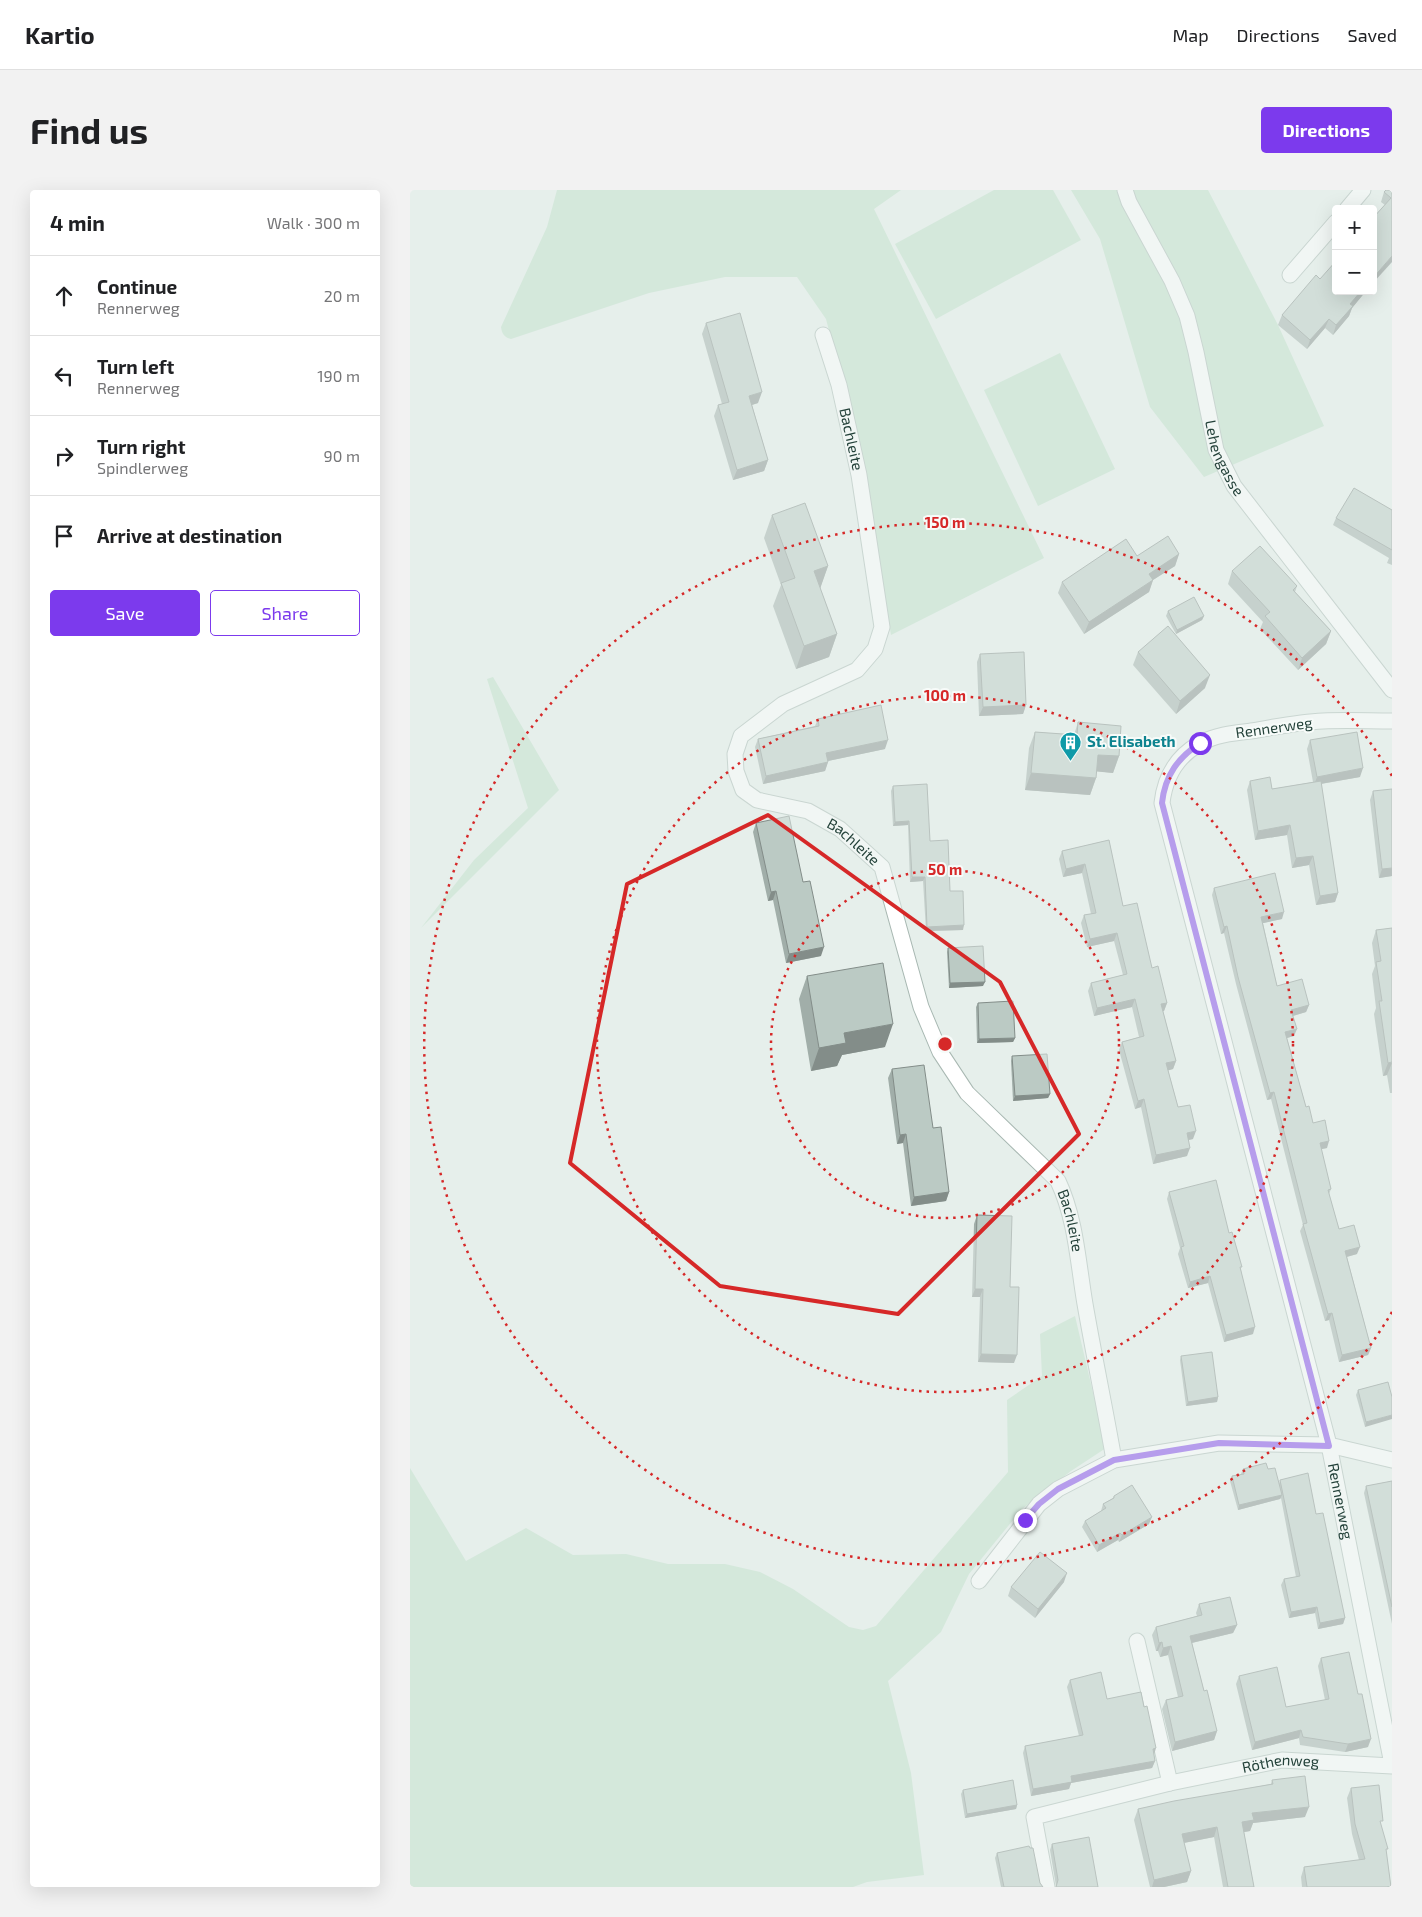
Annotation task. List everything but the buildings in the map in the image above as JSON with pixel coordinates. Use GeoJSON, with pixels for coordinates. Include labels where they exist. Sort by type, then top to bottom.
{"type":"FeatureCollection","features":[{"type":"Feature","properties":{"kind":"street","name":"Lehengasse"},"geometry":{"type":"LineString","coordinates":[[1124,190],[1172,281],[1187,316],[1216,450],[1234,486],[1392,690]]}},
{"type":"Feature","properties":{"kind":"street"},"geometry":{"type":"LineString","coordinates":[[1350,205],[1363,190]]}},
{"type":"Feature","properties":{"kind":"street"},"geometry":{"type":"LineString","coordinates":[[1290,275],[1332,227]]}},
{"type":"Feature","properties":{"kind":"street","name":"Bachleite"},"geometry":{"type":"LineString","coordinates":[[823,335],[839,385],[859,475],[882,627],[875,648],[857,670],[782,704],[741,736],[735,754],[736,771],[743,790],[758,800],[808,811],[840,829],[882,867],[921,1007],[940,1052],[968,1093],[1058,1181],[1066,1198],[1071,1217],[1114,1460]]}},
{"type":"Feature","properties":{"kind":"street","name":"Rennerweg"},"geometry":{"type":"LineString","coordinates":[[1392,721],[1321,721],[1220,735],[1200,743],[1181,758],[1167,777],[1163,796],[1166,817],[1329,1446],[1392,1765]]}},
{"type":"Feature","properties":{"kind":"street"},"geometry":{"type":"LineString","coordinates":[[979,1581],[1039,1504],[1058,1489],[1114,1460],[1219,1443],[1329,1446],[1392,1460]]}},
{"type":"Feature","properties":{"kind":"street"},"geometry":{"type":"LineString","coordinates":[[1137,1641],[1170,1783]]}},
{"type":"Feature","properties":{"kind":"street","name":"Röthenweg"},"geometry":{"type":"LineString","coordinates":[[1047,1887],[1034,1817],[1170,1783],[1282,1760],[1392,1765]]}},
{"type":"Feature","properties":{"kind":"highlighted area"},"geometry":{"type":"Polygon","coordinates":[[[768,815],[1000,982],[1079,1134],[898,1314],[720,1286],[570,1163],[627,884],[768,815]]]}},
{"type":"Feature","properties":{"kind":"green space"},"geometry":{"type":"Polygon","coordinates":[[[557,190],[901,190],[874,209],[1044,558],[891,635],[859,447],[826,319],[797,277],[725,277],[649,293],[511,339],[504,335],[501,327],[547,227],[557,190]]]}},
{"type":"Feature","properties":{"kind":"green space"},"geometry":{"type":"Polygon","coordinates":[[[994,190],[1053,190],[1081,240],[936,319],[895,244],[994,190]]]}},
{"type":"Feature","properties":{"kind":"green space"},"geometry":{"type":"Polygon","coordinates":[[[1071,190],[1208,190],[1278,325],[1324,426],[1204,477],[1150,407],[1100,239],[1071,190]]]}},
{"type":"Feature","properties":{"kind":"green space"},"geometry":{"type":"Polygon","coordinates":[[[1060,353],[1115,469],[1038,506],[984,390],[1060,353]]]}},
{"type":"Feature","properties":{"kind":"green space"},"geometry":{"type":"Polygon","coordinates":[[[493,677],[559,790],[421,928],[474,860],[528,808],[487,679],[493,677]]]}},
{"type":"Feature","properties":{"kind":"green space"},"geometry":{"type":"Polygon","coordinates":[[[1075,1316],[1106,1448],[1071,1471],[1022,1509],[969,1574],[941,1632],[888,1681],[911,1773],[924,1875],[867,1882],[853,1887],[410,1887],[410,1468],[466,1561],[526,1528],[573,1555],[626,1554],[668,1564],[725,1564],[760,1572],[793,1589],[849,1627],[863,1630],[876,1626],[1008,1472],[1007,1400],[1042,1376],[1040,1334],[1075,1316]]]}},
{"type":"Feature","properties":{"kind":"place","name":"St. Elisabeth"},"geometry":{"type":"Point","coordinates":[1071,761]}},
{"type":"Feature","properties":{"kind":"route"},"geometry":{"type":"LineString","coordinates":[[1025,1520],[1039,1504],[1058,1489],[1114,1460],[1219,1443],[1329,1446],[1162,803],[1167,777],[1187,752],[1200,743]]}}]}
